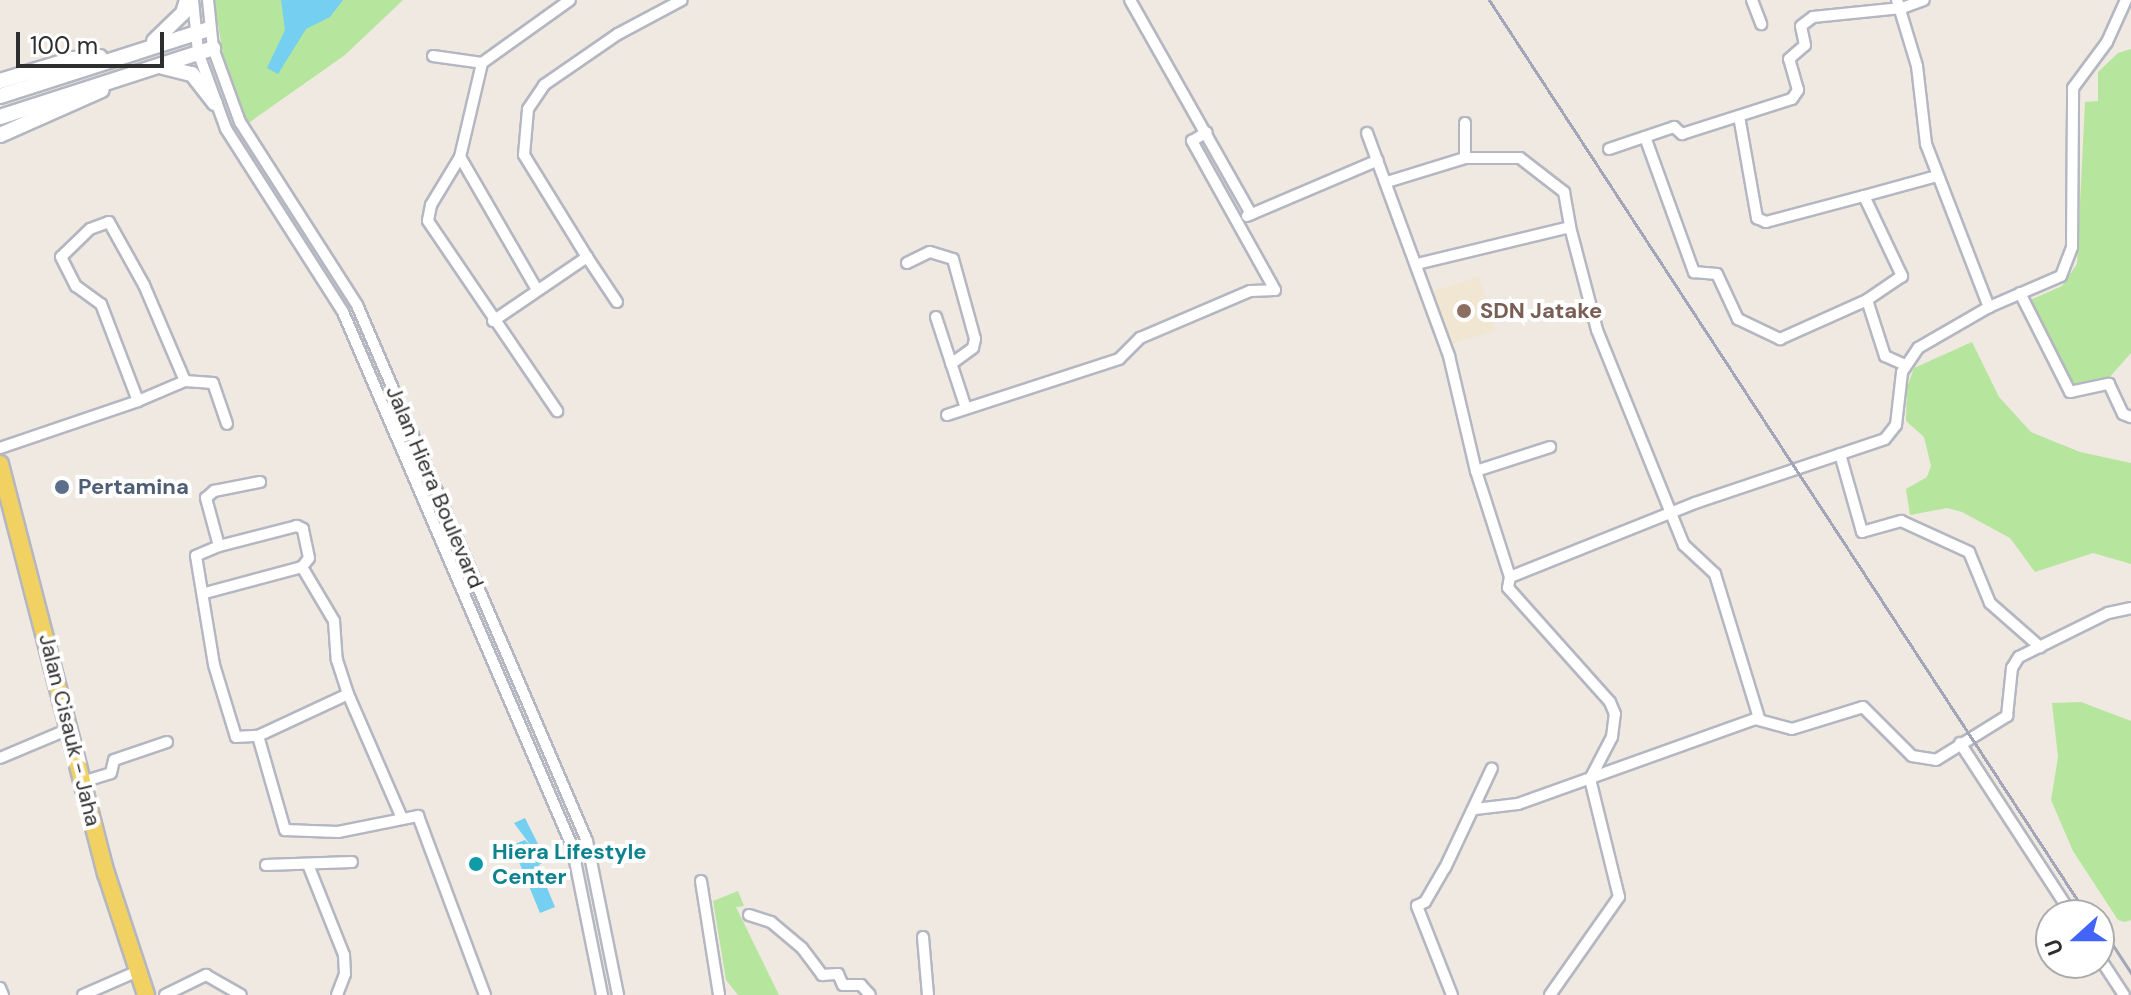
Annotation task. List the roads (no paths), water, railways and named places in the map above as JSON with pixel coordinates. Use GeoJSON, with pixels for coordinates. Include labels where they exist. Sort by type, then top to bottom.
{"type":"FeatureCollection","features":[{"type":"Feature","properties":{"kind":"main road"},"geometry":{"type":"LineString","coordinates":[[147,47],[174,25],[190,0]]}},
{"type":"Feature","properties":{"kind":"main road"},"geometry":{"type":"LineString","coordinates":[[0,96],[202,30]]}},
{"type":"Feature","properties":{"kind":"main road"},"geometry":{"type":"LineString","coordinates":[[0,117],[213,48]]}},
{"type":"Feature","properties":{"kind":"main road"},"geometry":{"type":"LineString","coordinates":[[0,81],[73,59],[120,56]]}},
{"type":"Feature","properties":{"kind":"main road"},"geometry":{"type":"LineString","coordinates":[[153,66],[192,74],[215,103]]}},
{"type":"Feature","properties":{"kind":"main road"},"geometry":{"type":"LineString","coordinates":[[0,135],[81,102],[126,75]]}},
{"type":"Feature","properties":{"kind":"main road","name":"Jalan Cisauk - Jaha"},"geometry":{"type":"LineString","coordinates":[[0,464],[71,728],[82,782],[146,995]]}},
{"type":"Feature","properties":{"kind":"street"},"geometry":{"type":"LineString","coordinates":[[190,0],[202,30]]}},
{"type":"Feature","properties":{"kind":"street","name":"Jalan Hiera Boulevard"},"geometry":{"type":"LineString","coordinates":[[208,0],[198,52],[215,103],[255,180],[348,324],[581,873],[602,995]]}},
{"type":"Feature","properties":{"kind":"street"},"geometry":{"type":"LineString","coordinates":[[557,411],[428,221],[431,205],[460,157],[482,63],[570,0]]}},
{"type":"Feature","properties":{"kind":"street"},"geometry":{"type":"LineString","coordinates":[[617,302],[524,155],[528,109],[544,85],[618,34],[682,0]]}},
{"type":"Feature","properties":{"kind":"street"},"geometry":{"type":"LineString","coordinates":[[1130,0],[1251,214]]}},
{"type":"Feature","properties":{"kind":"street"},"geometry":{"type":"LineString","coordinates":[[1752,0],[1761,24]]}},
{"type":"Feature","properties":{"kind":"street"},"geometry":{"type":"LineString","coordinates":[[1609,149],[1674,127],[1682,134],[1792,99],[1798,90],[1789,59],[1805,45],[1801,26],[1813,17],[1924,0]]}},
{"type":"Feature","properties":{"kind":"street"},"geometry":{"type":"LineString","coordinates":[[1510,577],[1672,512],[1840,454],[1893,432],[1905,365],[1918,348],[1989,307],[2066,270],[2072,247],[2073,88],[2107,42],[2126,0]]}},
{"type":"Feature","properties":{"kind":"street"},"geometry":{"type":"LineString","coordinates":[[1899,4],[1917,66],[1926,144],[1989,307]]}},
{"type":"Feature","properties":{"kind":"street","name":"Jalan Hiera Boulevard"},"geometry":{"type":"LineString","coordinates":[[202,30],[213,48],[240,122],[268,172],[362,318],[534,716],[596,870],[618,995]]}},
{"type":"Feature","properties":{"kind":"street"},"geometry":{"type":"LineString","coordinates":[[433,56],[482,63]]}},
{"type":"Feature","properties":{"kind":"street"},"geometry":{"type":"LineString","coordinates":[[1739,116],[1757,218],[1766,222],[1937,176]]}},
{"type":"Feature","properties":{"kind":"street"},"geometry":{"type":"LineString","coordinates":[[1465,123],[1465,158]]}},
{"type":"Feature","properties":{"kind":"street"},"geometry":{"type":"LineString","coordinates":[[947,415],[1119,359],[1140,338],[1250,291],[1275,290],[1192,141],[1207,132]]}},
{"type":"Feature","properties":{"kind":"street"},"geometry":{"type":"LineString","coordinates":[[1367,133],[1449,356],[1476,471],[1510,577],[1508,588],[1610,702],[1615,714],[1612,737],[1590,779],[1619,897],[1550,995]]}},
{"type":"Feature","properties":{"kind":"street"},"geometry":{"type":"LineString","coordinates":[[1645,137],[1694,272],[1717,274],[1738,319],[1780,339],[1867,300],[1902,276],[1864,196]]}},
{"type":"Feature","properties":{"kind":"street"},"geometry":{"type":"LineString","coordinates":[[460,157],[536,288]]}},
{"type":"Feature","properties":{"kind":"street"},"geometry":{"type":"LineString","coordinates":[[1387,182],[1465,158],[1520,158],[1564,192],[1597,330],[1687,550],[1715,574],[1759,718]]}},
{"type":"Feature","properties":{"kind":"street"},"geometry":{"type":"LineString","coordinates":[[1236,220],[1378,160]]}},
{"type":"Feature","properties":{"kind":"street"},"geometry":{"type":"LineString","coordinates":[[138,401],[101,304],[76,286],[61,257],[90,229],[106,222],[116,227],[185,381]]}},
{"type":"Feature","properties":{"kind":"street"},"geometry":{"type":"LineString","coordinates":[[1417,264],[1570,227]]}},
{"type":"Feature","properties":{"kind":"street"},"geometry":{"type":"LineString","coordinates":[[907,263],[930,252],[953,259],[975,339],[973,348],[951,364]]}},
{"type":"Feature","properties":{"kind":"street"},"geometry":{"type":"LineString","coordinates":[[493,321],[536,288],[587,257]]}},
{"type":"Feature","properties":{"kind":"street"},"geometry":{"type":"LineString","coordinates":[[1250,291],[1265,271]]}},
{"type":"Feature","properties":{"kind":"street"},"geometry":{"type":"LineString","coordinates":[[2020,293],[2070,392],[2109,384],[2123,414],[2131,417]]}},
{"type":"Feature","properties":{"kind":"street"},"geometry":{"type":"LineString","coordinates":[[1867,300],[1885,356],[1905,365]]}},
{"type":"Feature","properties":{"kind":"street"},"geometry":{"type":"LineString","coordinates":[[936,317],[966,408]]}},
{"type":"Feature","properties":{"kind":"street"},"geometry":{"type":"LineString","coordinates":[[348,324],[362,318]]}},
{"type":"Feature","properties":{"kind":"street"},"geometry":{"type":"LineString","coordinates":[[0,448],[138,401],[185,381],[213,383],[227,424]]}},
{"type":"Feature","properties":{"kind":"street"},"geometry":{"type":"LineString","coordinates":[[1476,471],[1550,447]]}},
{"type":"Feature","properties":{"kind":"street"},"geometry":{"type":"LineString","coordinates":[[1840,454],[1864,534],[1901,521],[1969,552],[1990,603],[2040,647]]}},
{"type":"Feature","properties":{"kind":"street"},"geometry":{"type":"LineString","coordinates":[[219,546],[206,498],[214,491],[260,482]]}},
{"type":"Feature","properties":{"kind":"street"},"geometry":{"type":"LineString","coordinates":[[302,567],[309,550],[297,526],[219,546],[196,556],[205,593],[214,665],[236,737],[258,736],[348,694]]}},
{"type":"Feature","properties":{"kind":"street"},"geometry":{"type":"LineString","coordinates":[[205,593],[302,567]]}},
{"type":"Feature","properties":{"kind":"street"},"geometry":{"type":"LineString","coordinates":[[302,567],[334,621],[337,660],[348,694],[401,816]]}},
{"type":"Feature","properties":{"kind":"street"},"geometry":{"type":"LineString","coordinates":[[1475,809],[1509,807],[1759,718],[1792,729],[1863,707],[1899,747],[1922,760],[1948,756],[1960,743],[2007,716],[2015,662],[2108,613],[2131,608]]}},
{"type":"Feature","properties":{"kind":"street"},"geometry":{"type":"LineString","coordinates":[[519,722],[534,716]]}},
{"type":"Feature","properties":{"kind":"street"},"geometry":{"type":"LineString","coordinates":[[0,758],[71,728]]}},
{"type":"Feature","properties":{"kind":"street"},"geometry":{"type":"LineString","coordinates":[[258,736],[285,830],[338,832],[401,816],[418,816],[485,995]]}},
{"type":"Feature","properties":{"kind":"street"},"geometry":{"type":"LineString","coordinates":[[82,782],[111,773],[114,760],[167,742]]}},
{"type":"Feature","properties":{"kind":"street"},"geometry":{"type":"LineString","coordinates":[[1960,743],[2062,899]]}},
{"type":"Feature","properties":{"kind":"street"},"geometry":{"type":"LineString","coordinates":[[1452,995],[1417,906],[1425,902],[1475,809],[1492,768]]}},
{"type":"Feature","properties":{"kind":"street"},"geometry":{"type":"LineString","coordinates":[[266,865],[281,861],[309,867],[352,862]]}},
{"type":"Feature","properties":{"kind":"street"},"geometry":{"type":"LineString","coordinates":[[309,867],[344,955],[345,974],[337,995]]}},
{"type":"Feature","properties":{"kind":"street"},"geometry":{"type":"LineString","coordinates":[[701,881],[719,995]]}},
{"type":"Feature","properties":{"kind":"street"},"geometry":{"type":"LineString","coordinates":[[749,915],[771,922],[802,948],[822,975],[838,974],[843,985],[861,985],[870,995]]}},
{"type":"Feature","properties":{"kind":"street"},"geometry":{"type":"LineString","coordinates":[[923,937],[928,995]]}},
{"type":"Feature","properties":{"kind":"street"},"geometry":{"type":"LineString","coordinates":[[83,995],[138,971]]}},
{"type":"Feature","properties":{"kind":"street"},"geometry":{"type":"LineString","coordinates":[[165,995],[206,975],[241,995]]}},
{"type":"Feature","properties":{"kind":"street"},"geometry":{"type":"LineString","coordinates":[[0,988],[3,995]]}},
{"type":"Feature","properties":{"kind":"water"},"geometry":{"type":"Polygon","coordinates":[[[281,0],[343,0],[330,17],[306,29],[278,74],[267,68],[285,30],[281,0]]]}},
{"type":"Feature","properties":{"kind":"water"},"geometry":{"type":"Polygon","coordinates":[[[525,818],[540,848],[543,862],[538,866],[555,907],[540,913],[512,845],[525,840],[531,846],[514,823],[525,818]]]}},
{"type":"Feature","properties":{"kind":"railway"},"geometry":{"type":"LineString","coordinates":[[1489,0],[2077,899]]}},
{"type":"Feature","properties":{"kind":"railway"},"geometry":{"type":"LineString","coordinates":[[2115,948],[2131,973]]}},
{"type":"Feature","properties":{"kind":"place","name":"SDN Jatake"},"geometry":{"type":"Point","coordinates":[1464,311]}},
{"type":"Feature","properties":{"kind":"place","name":"Pertamina"},"geometry":{"type":"Point","coordinates":[62,487]}},
{"type":"Feature","properties":{"kind":"place","name":"Hiera Lifestyle Center"},"geometry":{"type":"Point","coordinates":[476,864]}}]}
